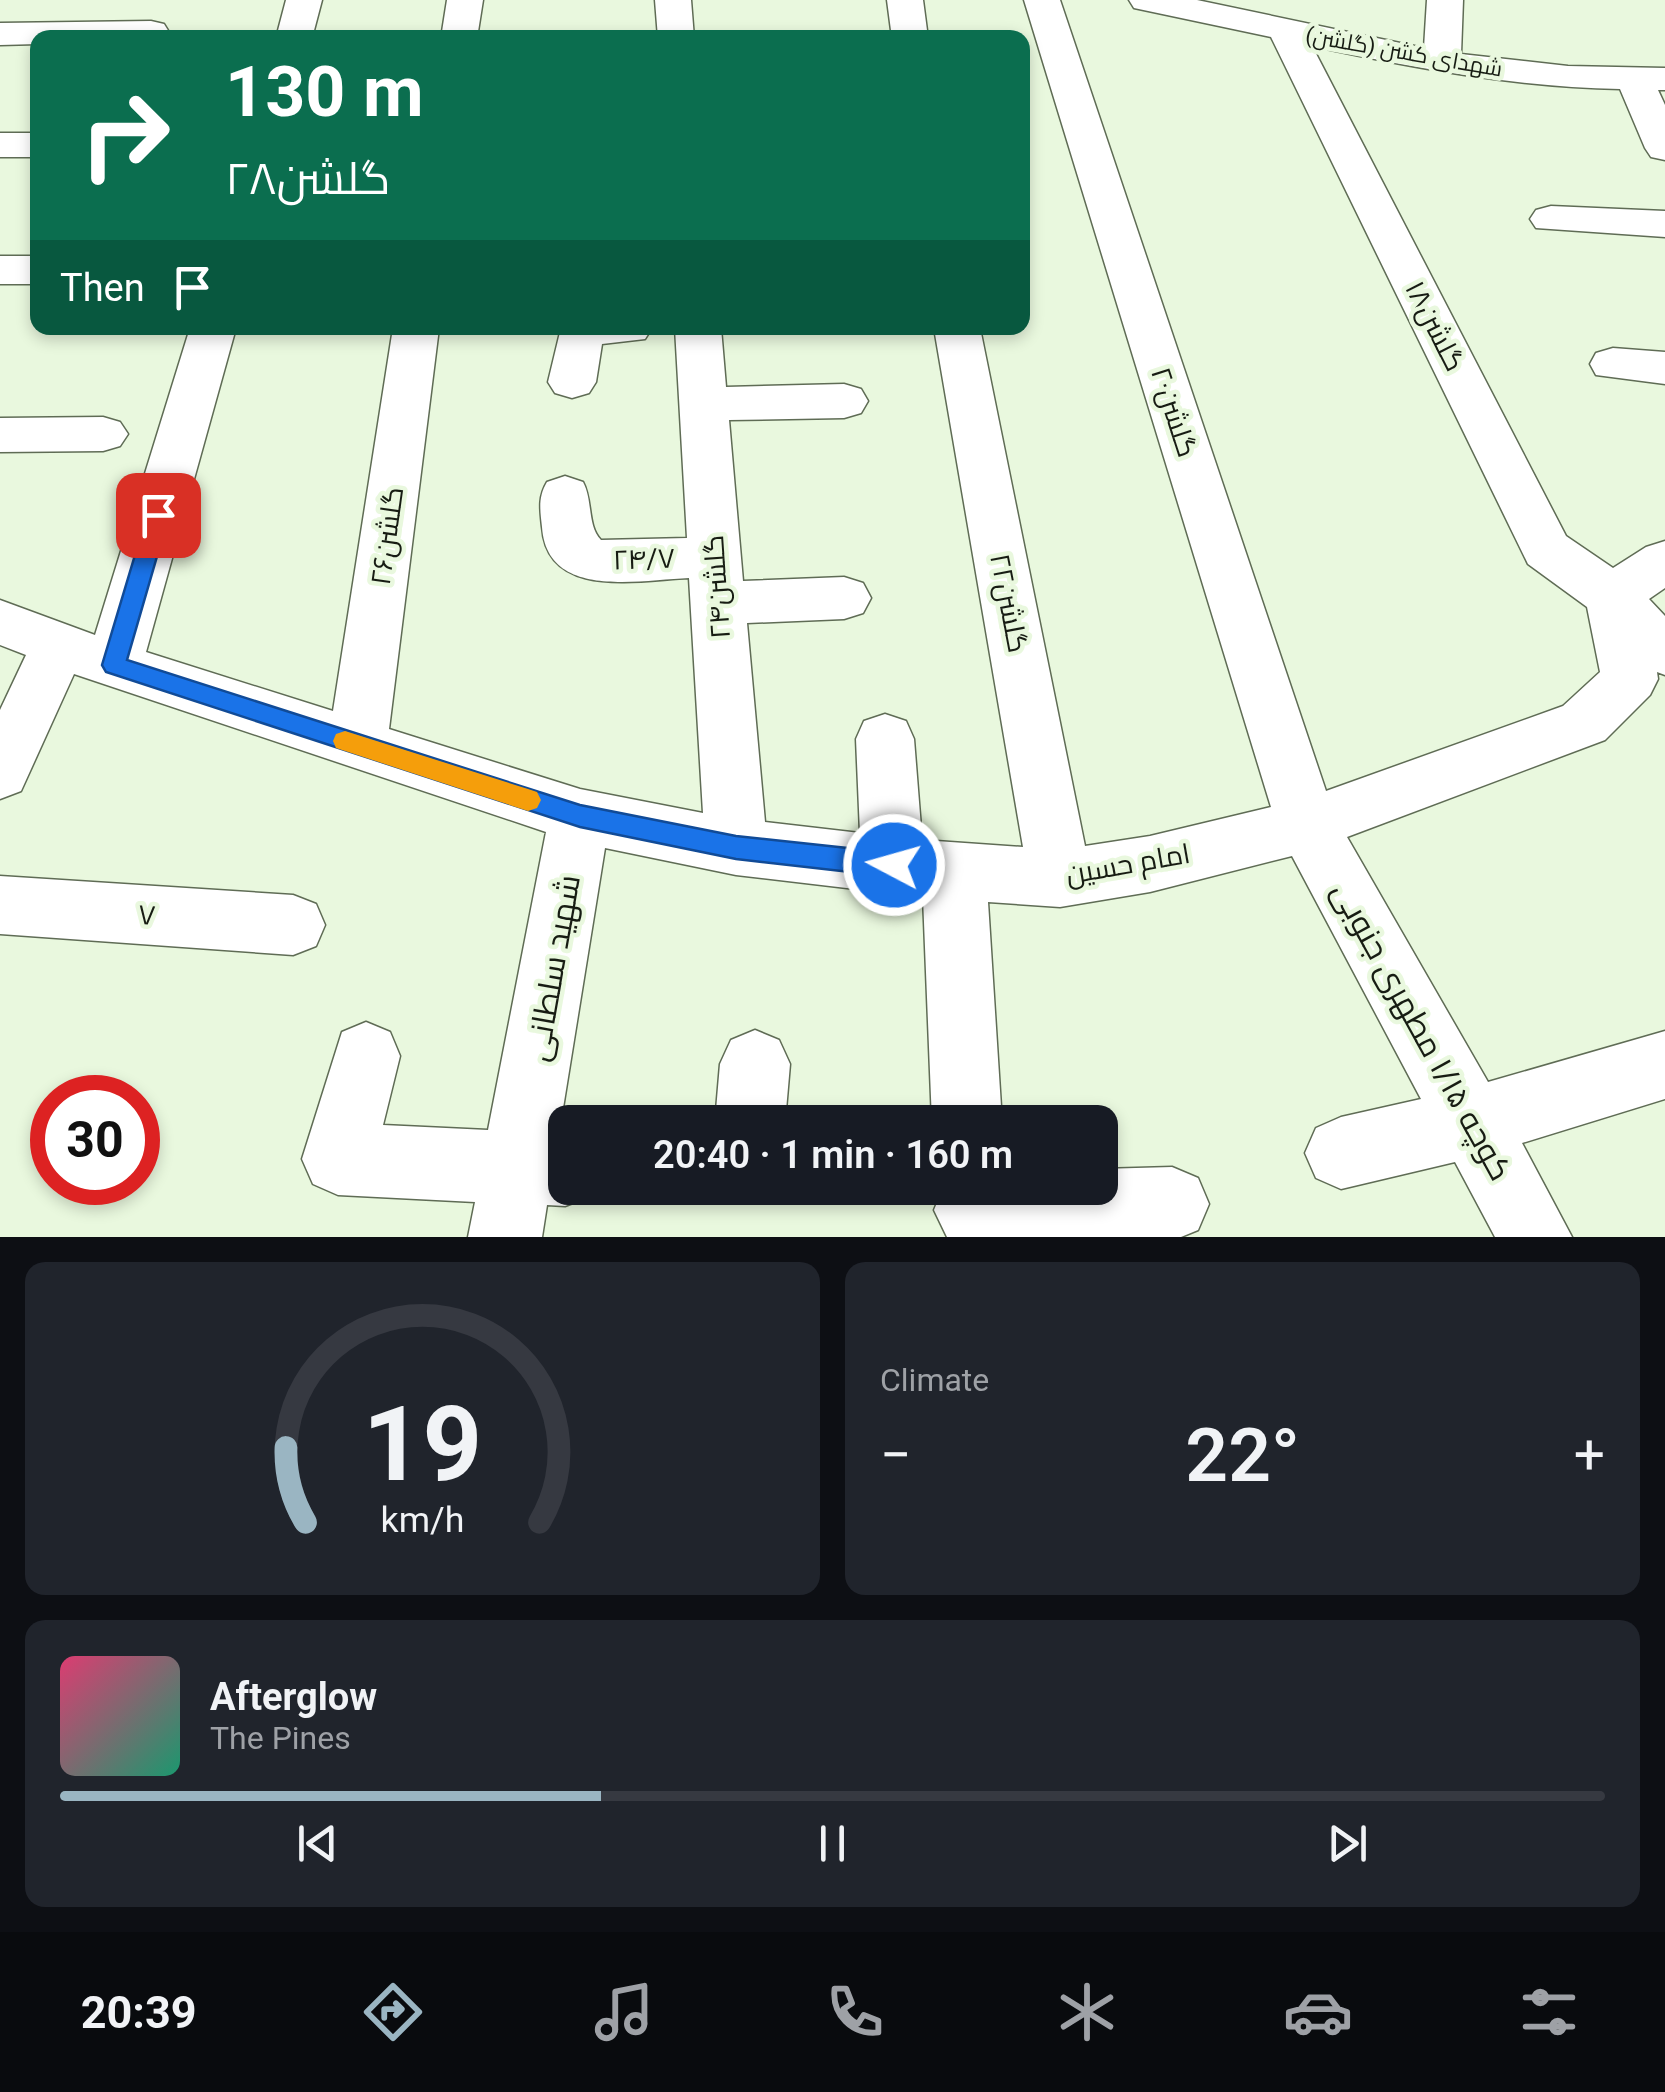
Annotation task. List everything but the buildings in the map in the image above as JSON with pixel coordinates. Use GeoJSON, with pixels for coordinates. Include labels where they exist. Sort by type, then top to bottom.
{"type":"FeatureCollection","features":[{"type":"Feature","properties":{"kind":"street"},"geometry":{"type":"LineString","coordinates":[[296,30],[304,0]]}},
{"type":"Feature","properties":{"kind":"street"},"geometry":{"type":"LineString","coordinates":[[461,30],[466,0]]}},
{"type":"Feature","properties":{"kind":"street"},"geometry":{"type":"LineString","coordinates":[[673,0],[675,30]]}},
{"type":"Feature","properties":{"kind":"street"},"geometry":{"type":"LineString","coordinates":[[905,0],[909,30]]}},
{"type":"Feature","properties":{"kind":"street","name":"گلشن۲۰"},"geometry":{"type":"LineString","coordinates":[[1042,0],[1307,824]]}},
{"type":"Feature","properties":{"kind":"street","name":"شهدای کشن (گلشن)"},"geometry":{"type":"LineString","coordinates":[[1147,0],[1228,9],[1286,32],[1442,63],[1568,77],[1649,79]]}},
{"type":"Feature","properties":{"kind":"street"},"geometry":{"type":"LineString","coordinates":[[1442,63],[1444,0]]}},
{"type":"Feature","properties":{"kind":"street"},"geometry":{"type":"LineString","coordinates":[[80,30],[154,28]]}},
{"type":"Feature","properties":{"kind":"street","name":"گلشن۱۸"},"geometry":{"type":"LineString","coordinates":[[1286,32],[1547,550],[1612,596],[1665,652]]}},
{"type":"Feature","properties":{"kind":"street"},"geometry":{"type":"LineString","coordinates":[[1649,79],[1665,148]]}},
{"type":"Feature","properties":{"kind":"street"},"geometry":{"type":"LineString","coordinates":[[0,145],[30,145]]}},
{"type":"Feature","properties":{"kind":"street"},"geometry":{"type":"LineString","coordinates":[[1551,219],[1665,224]]}},
{"type":"Feature","properties":{"kind":"street"},"geometry":{"type":"LineString","coordinates":[[0,270],[30,270]]}},
{"type":"Feature","properties":{"kind":"street"},"geometry":{"type":"LineString","coordinates":[[114,665],[211,335]]}},
{"type":"Feature","properties":{"kind":"street","name":"گلشن۲۶"},"geometry":{"type":"LineString","coordinates":[[357,745],[415,335]]}},
{"type":"Feature","properties":{"kind":"street"},"geometry":{"type":"LineString","coordinates":[[572,382],[581,335]]}},
{"type":"Feature","properties":{"kind":"street","name":"گلشن۲۴"},"geometry":{"type":"LineString","coordinates":[[698,335],[736,848]]}},
{"type":"Feature","properties":{"kind":"street","name":"گلشن۲۲"},"geometry":{"type":"LineString","coordinates":[[958,335],[1060,878]]}},
{"type":"Feature","properties":{"kind":"street"},"geometry":{"type":"LineString","coordinates":[[1613,364],[1665,368]]}},
{"type":"Feature","properties":{"kind":"street"},"geometry":{"type":"LineString","coordinates":[[703,404],[844,401]]}},
{"type":"Feature","properties":{"kind":"street"},"geometry":{"type":"LineString","coordinates":[[0,435],[103,434]]}},
{"type":"Feature","properties":{"kind":"street","name":"۲۴/۷"},"geometry":{"type":"LineString","coordinates":[[564,495],[570,542],[588,561],[844,598]]}},
{"type":"Feature","properties":{"kind":"street"},"geometry":{"type":"LineString","coordinates":[[1612,596],[1665,561]]}},
{"type":"Feature","properties":{"kind":"street","name":"امام حسین"},"geometry":{"type":"LineString","coordinates":[[0,622],[114,665],[580,816],[736,848],[1060,878],[1150,864],[1307,824],[1584,723],[1630,679],[1612,596]]}},
{"type":"Feature","properties":{"kind":"street"},"geometry":{"type":"LineString","coordinates":[[0,773],[58,645]]}},
{"type":"Feature","properties":{"kind":"street"},"geometry":{"type":"LineString","coordinates":[[885,740],[924,868],[964,1105]]}},
{"type":"Feature","properties":{"kind":"street","name":"شهید سلطانی"},"geometry":{"type":"LineString","coordinates":[[505,1237],[541,1169],[580,816]]}},
{"type":"Feature","properties":{"kind":"street","name":"کوچه ۱/۱۵ مطهری جنوبی"},"geometry":{"type":"LineString","coordinates":[[1307,824],[1535,1237]]}},
{"type":"Feature","properties":{"kind":"street","name":"۷"},"geometry":{"type":"LineString","coordinates":[[0,905],[293,925]]}},
{"type":"Feature","properties":{"kind":"street"},"geometry":{"type":"LineString","coordinates":[[366,1056],[338,1159],[541,1169]]}},
{"type":"Feature","properties":{"kind":"street"},"geometry":{"type":"LineString","coordinates":[[1341,1153],[1473,1122],[1665,1064]]}},
{"type":"Feature","properties":{"kind":"street"},"geometry":{"type":"LineString","coordinates":[[972,1212],[1172,1204]]}},
{"type":"Feature","properties":{"kind":"slow traffic"},"geometry":{"type":"LineString","coordinates":[[345,741],[528,800]]}},
{"type":"Feature","properties":{"kind":"route"},"geometry":{"type":"LineString","coordinates":[[158,515],[114,665],[580,816],[736,848],[894,865]]}}]}
